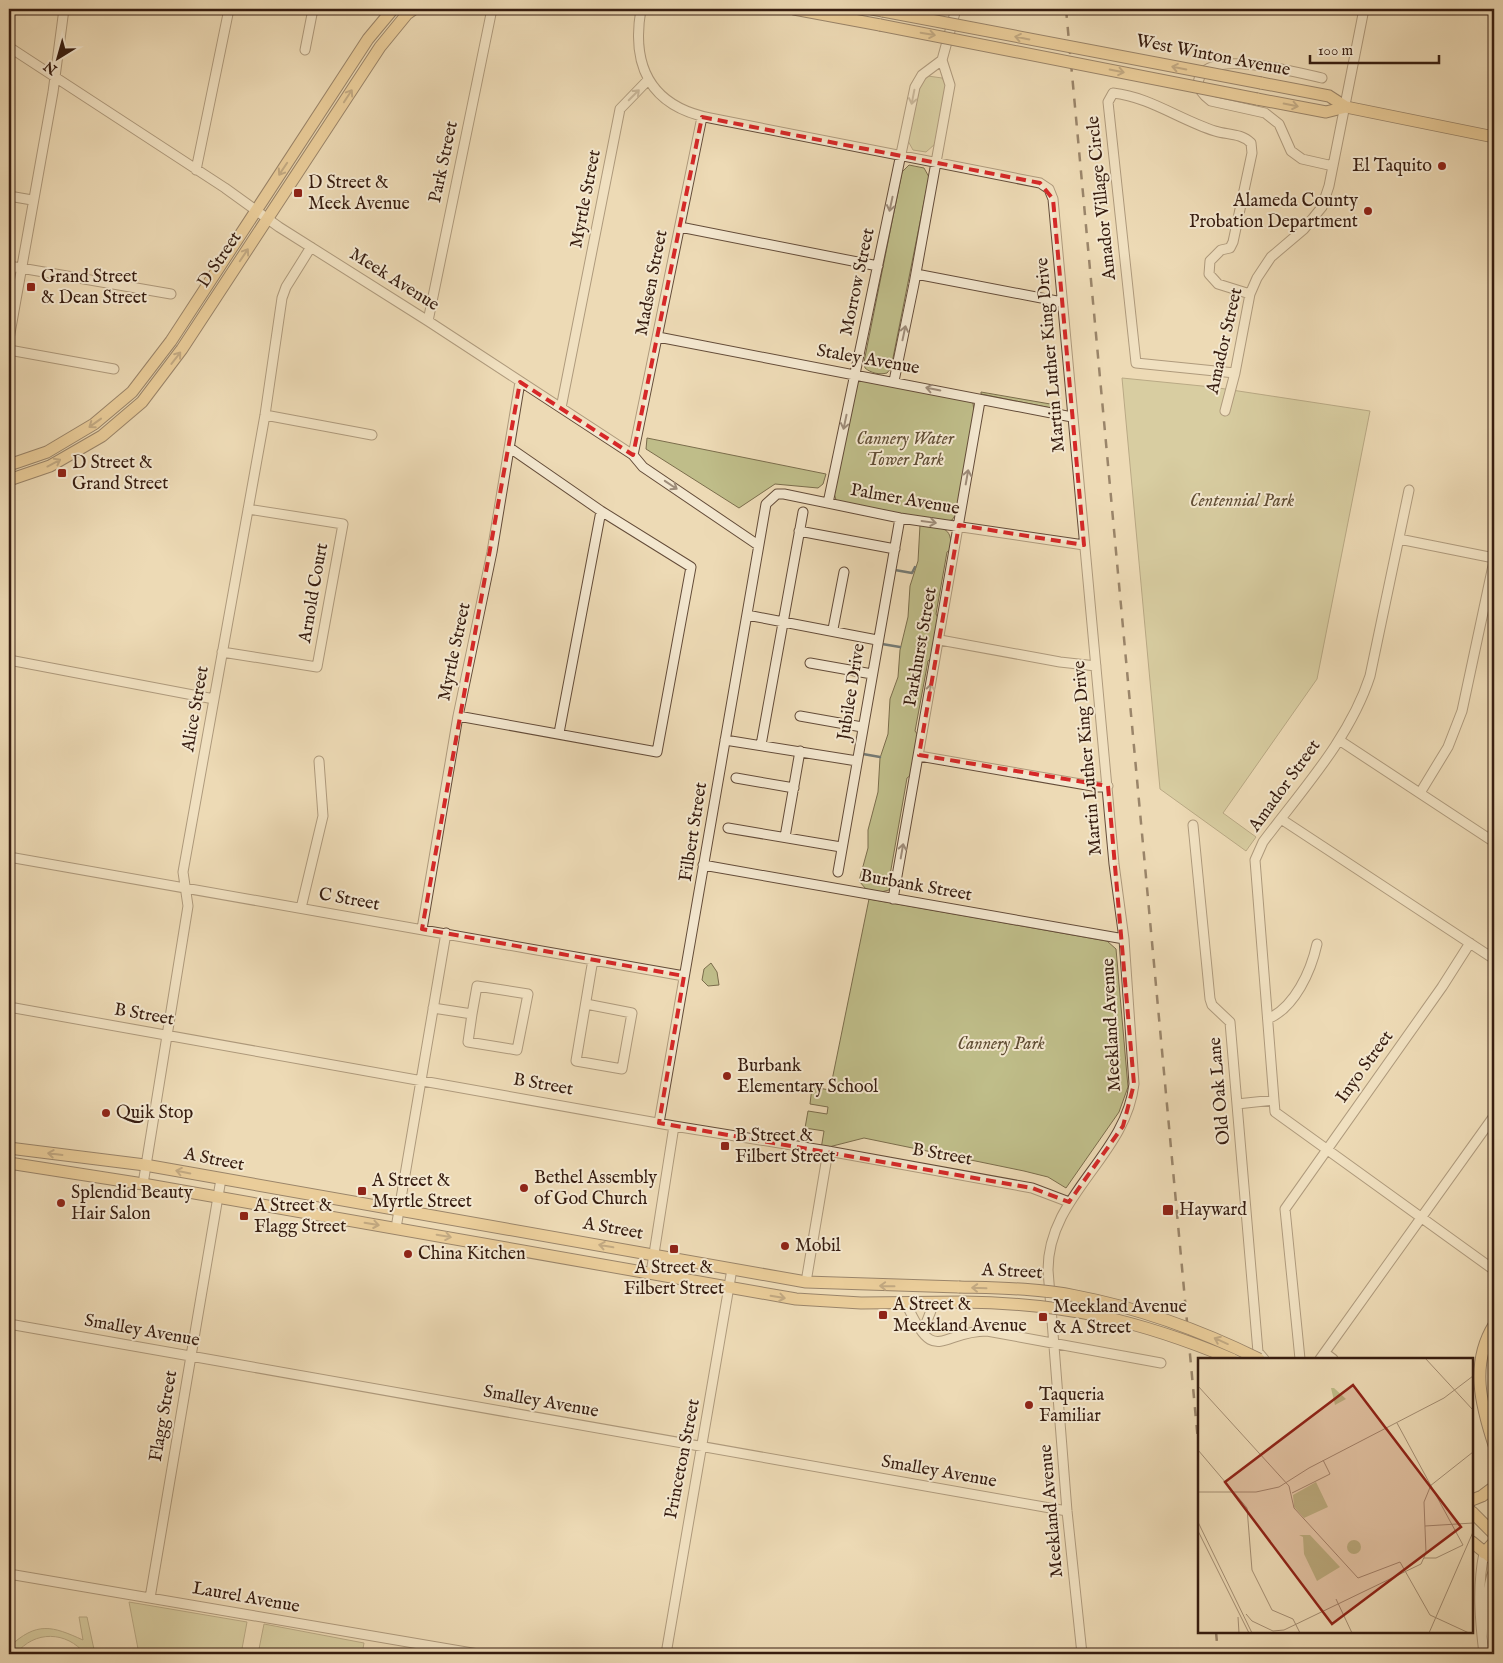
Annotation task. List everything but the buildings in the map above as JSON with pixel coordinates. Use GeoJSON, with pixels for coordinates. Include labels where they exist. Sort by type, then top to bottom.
{"type":"FeatureCollection","features":[{"type":"Feature","properties":{"kind":"main road","name":"D Street"},"geometry":{"type":"LineString","coordinates":[[9,465],[47,452],[94,424],[132,392],[171,341],[368,39],[393,9]]}},
{"type":"Feature","properties":{"kind":"main road","name":"D Street"},"geometry":{"type":"LineString","coordinates":[[9,480],[50,466],[94,440],[142,402],[182,349],[380,47],[407,14],[414,9]]}},
{"type":"Feature","properties":{"kind":"main road","name":"West Winton Avenue"},"geometry":{"type":"LineString","coordinates":[[794,9],[1326,112],[1346,107]]}},
{"type":"Feature","properties":{"kind":"main road","name":"West Winton Avenue"},"geometry":{"type":"LineString","coordinates":[[878,10],[1329,96],[1346,107],[1494,137]]}},
{"type":"Feature","properties":{"kind":"main road","name":"A Street"},"geometry":{"type":"LineString","coordinates":[[9,1148],[146,1165],[221,1180],[806,1282],[1019,1289],[1076,1296],[1179,1332]]}},
{"type":"Feature","properties":{"kind":"main road","name":"A Street"},"geometry":{"type":"LineString","coordinates":[[9,1163],[143,1184],[651,1273],[730,1289],[796,1299],[906,1303],[1017,1303],[1079,1310],[1179,1332]]}},
{"type":"Feature","properties":{"kind":"main road"},"geometry":{"type":"LineString","coordinates":[[1494,1325],[1478,1368],[1476,1397],[1494,1445]]}},
{"type":"Feature","properties":{"kind":"main road"},"geometry":{"type":"LineString","coordinates":[[1179,1332],[1230,1358]]}},
{"type":"Feature","properties":{"kind":"main road"},"geometry":{"type":"LineString","coordinates":[[1179,1332],[1213,1338],[1257,1358]]}},
{"type":"Feature","properties":{"kind":"main road"},"geometry":{"type":"LineString","coordinates":[[1473,1500],[1482,1496],[1494,1487]]}},
{"type":"Feature","properties":{"kind":"main road"},"geometry":{"type":"LineString","coordinates":[[1473,1513],[1494,1534]]}},
{"type":"Feature","properties":{"kind":"main road"},"geometry":{"type":"LineString","coordinates":[[1473,1543],[1489,1557],[1494,1542]]}},
{"type":"Feature","properties":{"kind":"street"},"geometry":{"type":"LineString","coordinates":[[9,338],[55,77],[64,9]]}},
{"type":"Feature","properties":{"kind":"street"},"geometry":{"type":"LineString","coordinates":[[196,170],[229,9]]}},
{"type":"Feature","properties":{"kind":"street"},"geometry":{"type":"LineString","coordinates":[[305,50],[313,9]]}},
{"type":"Feature","properties":{"kind":"street","name":"Park Street"},"geometry":{"type":"LineString","coordinates":[[428,321],[492,9]]}},
{"type":"Feature","properties":{"kind":"street"},"geometry":{"type":"LineString","coordinates":[[640,9],[637,44],[640,62],[648,80]]}},
{"type":"Feature","properties":{"kind":"street"},"geometry":{"type":"LineString","coordinates":[[894,381],[916,274],[950,85],[942,60],[956,9]]}},
{"type":"Feature","properties":{"kind":"street","name":"Amador Street"},"geometry":{"type":"LineString","coordinates":[[1225,411],[1235,373],[1250,294],[1257,278],[1272,257],[1304,229],[1322,207],[1346,107],[1364,9]]}},
{"type":"Feature","properties":{"kind":"street","name":"Meek Avenue"},"geometry":{"type":"LineString","coordinates":[[9,47],[311,247],[633,455],[643,467],[758,545]]}},
{"type":"Feature","properties":{"kind":"street","name":"Morrow Street"},"geometry":{"type":"LineString","coordinates":[[828,503],[915,87],[922,75],[942,60]]}},
{"type":"Feature","properties":{"kind":"street"},"geometry":{"type":"LineString","coordinates":[[1322,78],[1254,64],[1212,66],[1205,68],[1199,79],[1199,87],[1203,96],[1211,101],[1265,113],[1279,124],[1291,151],[1302,159],[1333,166]]}},
{"type":"Feature","properties":{"kind":"street","name":"Myrtle Street"},"geometry":{"type":"LineString","coordinates":[[561,408],[620,109],[648,80]]}},
{"type":"Feature","properties":{"kind":"street","name":"Martin Luther King Drive"},"geometry":{"type":"LineString","coordinates":[[648,80],[671,104],[702,117],[1040,183],[1049,189],[1054,198],[1072,417],[1114,864],[1124,939]]}},
{"type":"Feature","properties":{"kind":"street","name":"Amador Village Circle"},"geometry":{"type":"LineString","coordinates":[[1235,373],[1136,363],[1108,102],[1113,93],[1154,104],[1214,131],[1245,137],[1251,143],[1252,153],[1233,242],[1230,248],[1221,250],[1210,260],[1209,274],[1218,284],[1250,294]]}},
{"type":"Feature","properties":{"kind":"street","name":"Madsen Street"},"geometry":{"type":"LineString","coordinates":[[633,455],[702,117]]}},
{"type":"Feature","properties":{"kind":"street"},"geometry":{"type":"LineString","coordinates":[[9,196],[32,200]]}},
{"type":"Feature","properties":{"kind":"street"},"geometry":{"type":"LineString","coordinates":[[680,227],[878,266]]}},
{"type":"Feature","properties":{"kind":"street","name":"Alice Street"},"geometry":{"type":"LineString","coordinates":[[143,1184],[188,906],[183,872],[265,415],[282,298],[286,287],[311,247]]}},
{"type":"Feature","properties":{"kind":"street"},"geometry":{"type":"LineString","coordinates":[[9,266],[171,294]]}},
{"type":"Feature","properties":{"kind":"street"},"geometry":{"type":"LineString","coordinates":[[916,274],[1062,302]]}},
{"type":"Feature","properties":{"kind":"street","name":"Staley Avenue"},"geometry":{"type":"LineString","coordinates":[[658,336],[894,381],[973,397],[980,401],[1072,417]]}},
{"type":"Feature","properties":{"kind":"street"},"geometry":{"type":"LineString","coordinates":[[9,350],[114,369]]}},
{"type":"Feature","properties":{"kind":"street","name":"Myrtle Street"},"geometry":{"type":"LineString","coordinates":[[422,929],[458,716],[483,602],[520,382]]}},
{"type":"Feature","properties":{"kind":"street","name":"Parkhurst Street"},"geometry":{"type":"LineString","coordinates":[[894,899],[980,401]]}},
{"type":"Feature","properties":{"kind":"street"},"geometry":{"type":"LineString","coordinates":[[265,415],[372,435]]}},
{"type":"Feature","properties":{"kind":"street"},"geometry":{"type":"LineString","coordinates":[[458,716],[657,752],[691,566],[601,511],[510,448]]}},
{"type":"Feature","properties":{"kind":"street","name":"Amador Street"},"geometry":{"type":"LineString","coordinates":[[1326,1148],[1275,1112],[1255,860],[1264,842],[1339,740],[1364,697],[1409,490]]}},
{"type":"Feature","properties":{"kind":"street","name":"Palmer Avenue"},"geometry":{"type":"LineString","coordinates":[[758,545],[764,508],[774,496],[784,494],[900,518],[1084,545]]}},
{"type":"Feature","properties":{"kind":"street","name":"Arnold Court"},"geometry":{"type":"LineString","coordinates":[[222,652],[318,667],[343,524],[248,509]]}},
{"type":"Feature","properties":{"kind":"street"},"geometry":{"type":"LineString","coordinates":[[559,733],[601,511]]}},
{"type":"Feature","properties":{"kind":"street"},"geometry":{"type":"LineString","coordinates":[[761,745],[802,512]]}},
{"type":"Feature","properties":{"kind":"street","name":"Jubilee Drive"},"geometry":{"type":"LineString","coordinates":[[838,872],[877,640],[900,518]]}},
{"type":"Feature","properties":{"kind":"street"},"geometry":{"type":"LineString","coordinates":[[799,531],[895,549]]}},
{"type":"Feature","properties":{"kind":"street"},"geometry":{"type":"LineString","coordinates":[[1399,539],[1494,559],[1462,711],[1448,748],[1420,793]]}},
{"type":"Feature","properties":{"kind":"street","name":"Filbert Street"},"geometry":{"type":"LineString","coordinates":[[659,1123],[700,893],[703,865],[758,545]]}},
{"type":"Feature","properties":{"kind":"street"},"geometry":{"type":"LineString","coordinates":[[833,629],[844,572]]}},
{"type":"Feature","properties":{"kind":"street"},"geometry":{"type":"LineString","coordinates":[[747,614],[833,629],[877,640]]}},
{"type":"Feature","properties":{"kind":"street"},"geometry":{"type":"LineString","coordinates":[[940,640],[1060,662],[1096,666]]}},
{"type":"Feature","properties":{"kind":"street"},"geometry":{"type":"LineString","coordinates":[[9,660],[214,699]]}},
{"type":"Feature","properties":{"kind":"street"},"geometry":{"type":"LineString","coordinates":[[810,663],[872,674]]}},
{"type":"Feature","properties":{"kind":"street"},"geometry":{"type":"LineString","coordinates":[[800,716],[862,727]]}},
{"type":"Feature","properties":{"kind":"street"},"geometry":{"type":"LineString","coordinates":[[726,740],[857,761]]}},
{"type":"Feature","properties":{"kind":"street"},"geometry":{"type":"LineString","coordinates":[[1339,740],[1494,842]]}},
{"type":"Feature","properties":{"kind":"street"},"geometry":{"type":"LineString","coordinates":[[785,837],[800,751]]}},
{"type":"Feature","properties":{"kind":"street"},"geometry":{"type":"LineString","coordinates":[[919,756],[1084,784],[1108,786]]}},
{"type":"Feature","properties":{"kind":"street"},"geometry":{"type":"LineString","coordinates":[[301,908],[323,816],[320,761]]}},
{"type":"Feature","properties":{"kind":"street"},"geometry":{"type":"LineString","coordinates":[[736,778],[794,788]]}},
{"type":"Feature","properties":{"kind":"street"},"geometry":{"type":"LineString","coordinates":[[1281,819],[1494,959]]}},
{"type":"Feature","properties":{"kind":"street","name":"Old Oak Lane"},"geometry":{"type":"LineString","coordinates":[[1193,826],[1210,999],[1212,1005],[1230,1022],[1258,1352],[1263,1358]]}},
{"type":"Feature","properties":{"kind":"street"},"geometry":{"type":"LineString","coordinates":[[728,828],[841,847]]}},
{"type":"Feature","properties":{"kind":"street","name":"C Street"},"geometry":{"type":"LineString","coordinates":[[9,856],[684,976]]}},
{"type":"Feature","properties":{"kind":"street","name":"Burbank Street"},"geometry":{"type":"LineString","coordinates":[[703,865],[1124,939]]}},
{"type":"Feature","properties":{"kind":"street"},"geometry":{"type":"LineString","coordinates":[[396,1228],[446,933]]}},
{"type":"Feature","properties":{"kind":"street","name":"Meekland Avenue"},"geometry":{"type":"LineString","coordinates":[[1082,1654],[1067,1511],[1048,1270],[1049,1250],[1060,1217],[1116,1138],[1132,1099],[1134,1084],[1124,939]]}},
{"type":"Feature","properties":{"kind":"street","name":"Inyo Street"},"geometry":{"type":"LineString","coordinates":[[1300,1357],[1285,1209],[1326,1148],[1442,987],[1470,943]]}},
{"type":"Feature","properties":{"kind":"street"},"geometry":{"type":"LineString","coordinates":[[1268,1019],[1280,1012],[1300,986],[1311,968],[1317,944]]}},
{"type":"Feature","properties":{"kind":"street"},"geometry":{"type":"LineString","coordinates":[[586,1004],[632,1013],[622,1068],[576,1060],[586,1004],[594,960]]}},
{"type":"Feature","properties":{"kind":"street"},"geometry":{"type":"LineString","coordinates":[[477,986],[528,994],[517,1050],[468,1042],[472,1014],[477,986]]}},
{"type":"Feature","properties":{"kind":"street","name":"B Street"},"geometry":{"type":"LineString","coordinates":[[9,1007],[421,1079],[674,1126],[828,1150],[1032,1188],[1069,1202]]}},
{"type":"Feature","properties":{"kind":"street"},"geometry":{"type":"LineString","coordinates":[[433,1008],[472,1014]]}},
{"type":"Feature","properties":{"kind":"street"},"geometry":{"type":"LineString","coordinates":[[1237,1104],[1274,1100]]}},
{"type":"Feature","properties":{"kind":"street"},"geometry":{"type":"LineString","coordinates":[[1322,1356],[1494,1116]]}},
{"type":"Feature","properties":{"kind":"street"},"geometry":{"type":"LineString","coordinates":[[651,1273],[674,1126]]}},
{"type":"Feature","properties":{"kind":"street"},"geometry":{"type":"LineString","coordinates":[[1326,1148],[1494,1270]]}},
{"type":"Feature","properties":{"kind":"street"},"geometry":{"type":"LineString","coordinates":[[806,1282],[828,1150]]}},
{"type":"Feature","properties":{"kind":"street","name":"Flagg Street"},"geometry":{"type":"LineString","coordinates":[[150,1598],[221,1180]]}},
{"type":"Feature","properties":{"kind":"street","name":"Princeton Street"},"geometry":{"type":"LineString","coordinates":[[666,1654],[732,1269]]}},
{"type":"Feature","properties":{"kind":"street"},"geometry":{"type":"LineString","coordinates":[[906,1303],[912,1318],[923,1331],[925,1337],[935,1343],[971,1333],[987,1332],[1161,1363]]}},
{"type":"Feature","properties":{"kind":"street"},"geometry":{"type":"LineString","coordinates":[[923,1331],[934,1303]]}},
{"type":"Feature","properties":{"kind":"street","name":"Smalley Avenue"},"geometry":{"type":"LineString","coordinates":[[9,1324],[1067,1511]]}},
{"type":"Feature","properties":{"kind":"street"},"geometry":{"type":"LineString","coordinates":[[1484,1654],[1479,1599],[1480,1572],[1489,1557]]}},
{"type":"Feature","properties":{"kind":"street"},"geometry":{"type":"LineString","coordinates":[[1494,1570],[1490,1580],[1490,1608],[1494,1652]]}},
{"type":"Feature","properties":{"kind":"street","name":"Laurel Avenue"},"geometry":{"type":"LineString","coordinates":[[9,1574],[478,1654]]}},
{"type":"Feature","properties":{"kind":"highlighted area"},"geometry":{"type":"Polygon","coordinates":[[[702,117],[1040,183],[1053,199],[1084,545],[959,525],[919,755],[1108,786],[1134,1084],[1123,1126],[1069,1202],[1032,1188],[659,1123],[684,976],[422,929],[520,382],[633,455],[702,117]]]}},
{"type":"Feature","properties":{"kind":"green space"},"geometry":{"type":"Polygon","coordinates":[[[928,76],[942,78],[947,86],[935,144],[926,152],[913,150],[908,141],[921,81],[928,76]]]}},
{"type":"Feature","properties":{"kind":"green space"},"geometry":{"type":"Polygon","coordinates":[[[909,165],[924,168],[929,177],[891,368],[887,373],[878,374],[865,368],[864,362],[902,172],[909,165]]]}},
{"type":"Feature","properties":{"kind":"green space","name":"Centennial Park"},"geometry":{"type":"Polygon","coordinates":[[[1122,378],[1212,387],[1370,411],[1317,679],[1223,813],[1256,837],[1246,851],[1160,789],[1122,378]]]}},
{"type":"Feature","properties":{"kind":"green space","name":"Cannery Water Tower Park"},"geometry":{"type":"Polygon","coordinates":[[[867,379],[967,399],[973,403],[974,412],[956,514],[952,520],[946,521],[844,504],[836,500],[834,493],[855,386],[859,381],[867,379]]]}},
{"type":"Feature","properties":{"kind":"green space"},"geometry":{"type":"Polygon","coordinates":[[[981,392],[1056,405],[1056,409],[981,394],[981,392]]]}},
{"type":"Feature","properties":{"kind":"green space"},"geometry":{"type":"Polygon","coordinates":[[[647,438],[826,474],[823,484],[818,488],[775,484],[739,508],[646,449],[647,438]]]}},
{"type":"Feature","properties":{"kind":"green space"},"geometry":{"type":"Polygon","coordinates":[[[920,525],[944,529],[948,532],[951,542],[950,550],[947,552],[936,614],[938,618],[931,658],[928,661],[915,731],[918,735],[911,775],[907,778],[890,875],[893,879],[889,890],[881,892],[866,889],[859,881],[868,848],[868,830],[878,792],[880,758],[888,734],[890,699],[898,677],[900,650],[908,617],[910,586],[918,561],[920,525]]]}},
{"type":"Feature","properties":{"kind":"green space","name":"Cannery Park"},"geometry":{"type":"Polygon","coordinates":[[[869,899],[1107,941],[1116,949],[1128,1087],[1119,1112],[1066,1188],[1048,1177],[1024,1171],[864,1138],[821,1149],[824,1131],[805,1128],[808,1111],[827,1114],[828,1107],[810,1104],[812,1087],[830,1090],[869,899]]]}},
{"type":"Feature","properties":{"kind":"green space"},"geometry":{"type":"Polygon","coordinates":[[[711,963],[717,972],[719,985],[708,986],[702,980],[704,969],[711,963]]]}},
{"type":"Feature","properties":{"kind":"green space"},"geometry":{"type":"Polygon","coordinates":[[[129,1602],[247,1622],[241,1654],[139,1654],[129,1602]]]}},
{"type":"Feature","properties":{"kind":"green space"},"geometry":{"type":"Polygon","coordinates":[[[79,1617],[87,1617],[95,1654],[85,1654],[78,1646],[69,1641],[50,1636],[32,1641],[23,1646],[16,1654],[9,1654],[9,1647],[19,1639],[28,1633],[45,1628],[83,1640],[79,1617]]]}},
{"type":"Feature","properties":{"kind":"green space"},"geometry":{"type":"Polygon","coordinates":[[[264,1624],[364,1643],[362,1654],[258,1654],[264,1624]]]}},
{"type":"Feature","properties":{"kind":"waterway"},"geometry":{"type":"LineString","coordinates":[[895,570],[912,573],[915,567]]}},
{"type":"Feature","properties":{"kind":"waterway"},"geometry":{"type":"LineString","coordinates":[[882,644],[900,647]]}},
{"type":"Feature","properties":{"kind":"waterway"},"geometry":{"type":"LineString","coordinates":[[863,754],[880,757]]}},
{"type":"Feature","properties":{"kind":"railway"},"geometry":{"type":"LineString","coordinates":[[1066,9],[1198,1441]]}},
{"type":"Feature","properties":{"kind":"railway"},"geometry":{"type":"LineString","coordinates":[[1216,1633],[1218,1654]]}},
{"type":"Feature","properties":{"kind":"place","name":"El Taquito"},"geometry":{"type":"Point","coordinates":[1442,166]}},
{"type":"Feature","properties":{"kind":"place","name":"D Street & Meek Avenue"},"geometry":{"type":"Point","coordinates":[298,193]}},
{"type":"Feature","properties":{"kind":"place","name":"Alameda County Probation Department"},"geometry":{"type":"Point","coordinates":[1368,211]}},
{"type":"Feature","properties":{"kind":"place","name":"Grand Street & Dean Street"},"geometry":{"type":"Point","coordinates":[31,287]}},
{"type":"Feature","properties":{"kind":"place","name":"D Street & Grand Street"},"geometry":{"type":"Point","coordinates":[62,473]}},
{"type":"Feature","properties":{"kind":"place","name":"Burbank Elementary School"},"geometry":{"type":"Point","coordinates":[727,1076]}},
{"type":"Feature","properties":{"kind":"place","name":"Quik Stop"},"geometry":{"type":"Point","coordinates":[106,1113]}},
{"type":"Feature","properties":{"kind":"place","name":"B Street & Filbert Street"},"geometry":{"type":"Point","coordinates":[725,1146]}},
{"type":"Feature","properties":{"kind":"place","name":"Bethel Assembly of God Church"},"geometry":{"type":"Point","coordinates":[524,1188]}},
{"type":"Feature","properties":{"kind":"place","name":"A Street & Myrtle Street"},"geometry":{"type":"Point","coordinates":[362,1191]}},
{"type":"Feature","properties":{"kind":"place","name":"Splendid Beauty Hair Salon"},"geometry":{"type":"Point","coordinates":[61,1203]}},
{"type":"Feature","properties":{"kind":"place","name":"Hayward"},"geometry":{"type":"Point","coordinates":[1168,1210]}},
{"type":"Feature","properties":{"kind":"place","name":"A Street & Flagg Street"},"geometry":{"type":"Point","coordinates":[244,1216]}},
{"type":"Feature","properties":{"kind":"place","name":"Mobil"},"geometry":{"type":"Point","coordinates":[785,1246]}},
{"type":"Feature","properties":{"kind":"place","name":"A Street & Filbert Street"},"geometry":{"type":"Point","coordinates":[674,1249]}},
{"type":"Feature","properties":{"kind":"place","name":"China Kitchen"},"geometry":{"type":"Point","coordinates":[408,1254]}},
{"type":"Feature","properties":{"kind":"place","name":"A Street & Meekland Avenue"},"geometry":{"type":"Point","coordinates":[883,1315]}},
{"type":"Feature","properties":{"kind":"place","name":"Meekland Avenue & A Street"},"geometry":{"type":"Point","coordinates":[1043,1317]}},
{"type":"Feature","properties":{"kind":"place","name":"Taqueria Familiar"},"geometry":{"type":"Point","coordinates":[1029,1405]}}]}
